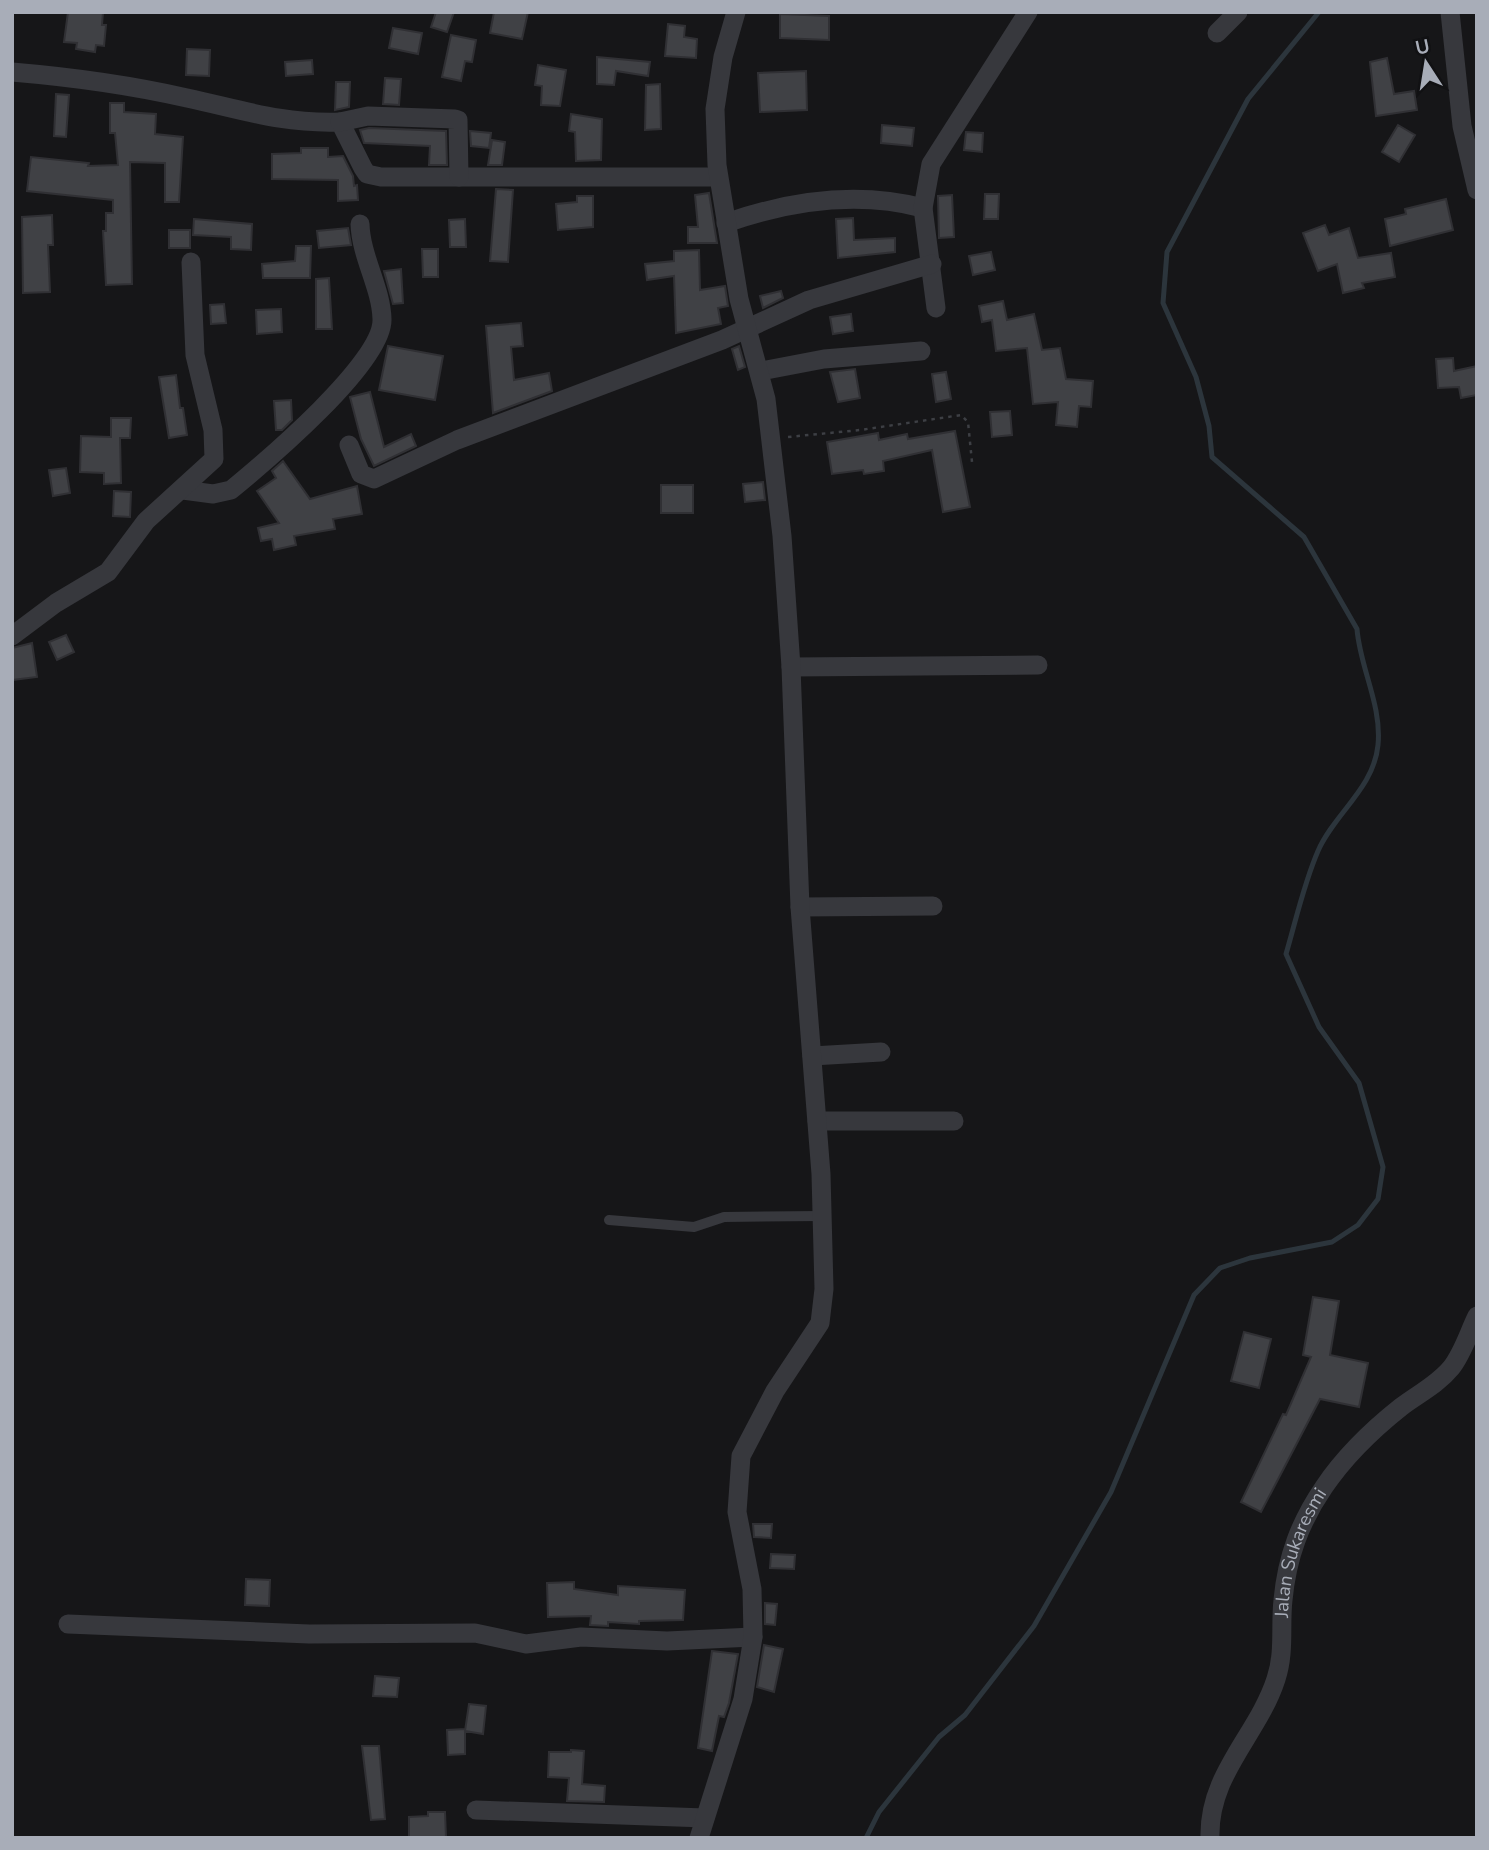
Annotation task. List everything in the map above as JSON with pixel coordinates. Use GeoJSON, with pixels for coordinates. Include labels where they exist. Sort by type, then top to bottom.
{"type":"FeatureCollection","features":[{"type":"Feature","properties":{"kind":"street"},"geometry":{"type":"LineString","coordinates":[[699,1838],[743,1699],[753,1637],[752,1590],[737,1512],[741,1456],[775,1391],[820,1324],[824,1289],[817,1121],[800,907],[791,667],[771,438],[761,371],[739,299],[718,177],[715,109],[723,57],[736,12]]}},
{"type":"Feature","properties":{"kind":"street"},"geometry":{"type":"LineString","coordinates":[[936,308],[923,208],[931,164],[1028,12]]}},
{"type":"Feature","properties":{"kind":"street"},"geometry":{"type":"LineString","coordinates":[[1217,33],[1238,12]]}},
{"type":"Feature","properties":{"kind":"street"},"geometry":{"type":"LineString","coordinates":[[1450,12],[1462,125],[1477,190]]}},
{"type":"Feature","properties":{"kind":"street"},"geometry":{"type":"LineString","coordinates":[[12,72],[125,86],[265,118],[340,122],[368,116],[455,118],[460,130],[460,177]]}},
{"type":"Feature","properties":{"kind":"street"},"geometry":{"type":"LineString","coordinates":[[340,122],[367,174],[460,177],[718,177]]}},
{"type":"Feature","properties":{"kind":"street"},"geometry":{"type":"LineString","coordinates":[[726,223],[759,211],[866,198],[923,208]]}},
{"type":"Feature","properties":{"kind":"street"},"geometry":{"type":"LineString","coordinates":[[183,490],[213,494],[231,490],[342,387],[377,342],[382,316],[360,225]]}},
{"type":"Feature","properties":{"kind":"street"},"geometry":{"type":"LineString","coordinates":[[12,636],[56,603],[108,572],[146,522],[214,459],[213,430],[195,355],[191,262]]}},
{"type":"Feature","properties":{"kind":"street"},"geometry":{"type":"LineString","coordinates":[[349,445],[361,474],[374,479],[457,440],[722,340],[820,296],[932,264]]}},
{"type":"Feature","properties":{"kind":"street"},"geometry":{"type":"LineString","coordinates":[[761,371],[824,359],[921,351]]}},
{"type":"Feature","properties":{"kind":"street"},"geometry":{"type":"LineString","coordinates":[[791,667],[1038,665]]}},
{"type":"Feature","properties":{"kind":"street"},"geometry":{"type":"LineString","coordinates":[[800,907],[933,906]]}},
{"type":"Feature","properties":{"kind":"street"},"geometry":{"type":"LineString","coordinates":[[812,1056],[881,1052]]}},
{"type":"Feature","properties":{"kind":"street"},"geometry":{"type":"LineString","coordinates":[[817,1121],[954,1121]]}},
{"type":"Feature","properties":{"kind":"street","name":"Jalan Sukaresmi"},"geometry":{"type":"LineString","coordinates":[[1210,1838],[1215,1794],[1227,1767],[1276,1680],[1282,1658],[1283,1601],[1289,1553],[1301,1526],[1325,1486],[1353,1451],[1381,1423],[1437,1383],[1453,1366],[1477,1315]]}},
{"type":"Feature","properties":{"kind":"street"},"geometry":{"type":"LineString","coordinates":[[68,1624],[310,1634],[475,1633],[526,1644],[581,1637],[667,1641],[753,1637]]}},
{"type":"Feature","properties":{"kind":"street"},"geometry":{"type":"LineString","coordinates":[[476,1810],[705,1818]]}},
{"type":"Feature","properties":{"kind":"lane"},"geometry":{"type":"LineString","coordinates":[[609,1220],[694,1227],[724,1217],[821,1216]]}},
{"type":"Feature","properties":{"kind":"path"},"geometry":{"type":"LineString","coordinates":[[771,438],[859,430],[961,415],[968,422],[972,462]]}},
{"type":"Feature","properties":{"kind":"building"},"geometry":{"type":"Polygon","coordinates":[[[68,12],[103,12],[102,25],[106,25],[104,46],[96,45],[95,52],[76,49],[77,43],[64,42],[68,12]]]}},
{"type":"Feature","properties":{"kind":"building"},"geometry":{"type":"Polygon","coordinates":[[[436,12],[454,12],[447,32],[431,27],[436,12]]]}},
{"type":"Feature","properties":{"kind":"building"},"geometry":{"type":"Polygon","coordinates":[[[494,12],[528,12],[522,39],[490,33],[494,12]]]}},
{"type":"Feature","properties":{"kind":"building"},"geometry":{"type":"Polygon","coordinates":[[[780,14],[829,16],[829,40],[780,38],[780,14]]]}},
{"type":"Feature","properties":{"kind":"building"},"geometry":{"type":"Polygon","coordinates":[[[668,24],[685,26],[684,37],[697,39],[696,58],[665,56],[668,24]]]}},
{"type":"Feature","properties":{"kind":"building"},"geometry":{"type":"Polygon","coordinates":[[[393,28],[422,33],[418,54],[389,48],[393,28]]]}},
{"type":"Feature","properties":{"kind":"building"},"geometry":{"type":"Polygon","coordinates":[[[451,35],[476,40],[472,62],[465,61],[461,81],[442,77],[451,35]]]}},
{"type":"Feature","properties":{"kind":"building"},"geometry":{"type":"Polygon","coordinates":[[[187,49],[210,50],[209,76],[186,75],[187,49]]]}},
{"type":"Feature","properties":{"kind":"building"},"geometry":{"type":"Polygon","coordinates":[[[597,57],[650,62],[648,76],[616,71],[614,85],[597,84],[597,57]]]}},
{"type":"Feature","properties":{"kind":"building"},"geometry":{"type":"Polygon","coordinates":[[[1387,58],[1394,94],[1414,91],[1417,110],[1376,116],[1370,62],[1387,58]]]}},
{"type":"Feature","properties":{"kind":"building"},"geometry":{"type":"Polygon","coordinates":[[[312,60],[313,74],[286,76],[285,62],[312,60]]]}},
{"type":"Feature","properties":{"kind":"building"},"geometry":{"type":"Polygon","coordinates":[[[538,65],[566,70],[560,106],[541,105],[542,86],[535,85],[538,65]]]}},
{"type":"Feature","properties":{"kind":"building"},"geometry":{"type":"Polygon","coordinates":[[[806,71],[807,110],[760,112],[758,73],[806,71]]]}},
{"type":"Feature","properties":{"kind":"building"},"geometry":{"type":"Polygon","coordinates":[[[385,78],[401,79],[399,105],[383,104],[385,78]]]}},
{"type":"Feature","properties":{"kind":"building"},"geometry":{"type":"Polygon","coordinates":[[[336,82],[350,82],[349,107],[335,110],[336,82]]]}},
{"type":"Feature","properties":{"kind":"building"},"geometry":{"type":"Polygon","coordinates":[[[660,84],[661,129],[645,130],[646,85],[660,84]]]}},
{"type":"Feature","properties":{"kind":"building"},"geometry":{"type":"Polygon","coordinates":[[[56,94],[69,95],[66,137],[54,136],[56,94]]]}},
{"type":"Feature","properties":{"kind":"building"},"geometry":{"type":"Polygon","coordinates":[[[110,103],[124,103],[124,112],[156,114],[155,134],[183,137],[179,202],[165,202],[165,163],[130,162],[132,284],[106,285],[103,231],[106,231],[106,213],[113,213],[113,200],[27,191],[31,157],[89,163],[88,166],[118,165],[115,133],[110,133],[110,103]]]}},
{"type":"Feature","properties":{"kind":"building"},"geometry":{"type":"Polygon","coordinates":[[[571,114],[602,119],[601,160],[576,161],[575,132],[569,131],[571,114]]]}},
{"type":"Feature","properties":{"kind":"building"},"geometry":{"type":"Polygon","coordinates":[[[882,125],[914,128],[912,146],[881,143],[882,125]]]}},
{"type":"Feature","properties":{"kind":"building"},"geometry":{"type":"Polygon","coordinates":[[[1398,125],[1415,135],[1399,162],[1382,152],[1398,125]]]}},
{"type":"Feature","properties":{"kind":"building"},"geometry":{"type":"Polygon","coordinates":[[[369,128],[446,131],[447,165],[429,165],[430,146],[364,143],[360,130],[369,128]]]}},
{"type":"Feature","properties":{"kind":"building"},"geometry":{"type":"Polygon","coordinates":[[[470,131],[491,133],[489,148],[471,146],[470,131]]]}},
{"type":"Feature","properties":{"kind":"building"},"geometry":{"type":"Polygon","coordinates":[[[966,132],[983,133],[982,152],[964,150],[966,132]]]}},
{"type":"Feature","properties":{"kind":"building"},"geometry":{"type":"Polygon","coordinates":[[[492,140],[505,142],[502,165],[488,165],[492,140]]]}},
{"type":"Feature","properties":{"kind":"building"},"geometry":{"type":"Polygon","coordinates":[[[301,148],[328,148],[328,157],[343,156],[353,176],[354,186],[357,185],[358,200],[338,201],[338,180],[272,179],[272,154],[301,153],[301,148]]]}},
{"type":"Feature","properties":{"kind":"building"},"geometry":{"type":"Polygon","coordinates":[[[496,189],[513,190],[508,262],[490,261],[496,189]]]}},
{"type":"Feature","properties":{"kind":"building"},"geometry":{"type":"Polygon","coordinates":[[[709,193],[717,243],[688,243],[688,227],[698,227],[695,195],[709,193]]]}},
{"type":"Feature","properties":{"kind":"building"},"geometry":{"type":"Polygon","coordinates":[[[985,194],[999,194],[998,219],[984,219],[985,194]]]}},
{"type":"Feature","properties":{"kind":"building"},"geometry":{"type":"Polygon","coordinates":[[[952,195],[954,237],[939,238],[938,196],[952,195]]]}},
{"type":"Feature","properties":{"kind":"building"},"geometry":{"type":"Polygon","coordinates":[[[577,196],[593,196],[593,227],[558,230],[556,204],[577,202],[577,196]]]}},
{"type":"Feature","properties":{"kind":"building"},"geometry":{"type":"Polygon","coordinates":[[[1446,199],[1453,230],[1390,246],[1385,219],[1406,214],[1405,209],[1446,199]]]}},
{"type":"Feature","properties":{"kind":"building"},"geometry":{"type":"Polygon","coordinates":[[[52,215],[53,245],[48,245],[50,292],[23,293],[22,217],[52,215]]]}},
{"type":"Feature","properties":{"kind":"building"},"geometry":{"type":"Polygon","coordinates":[[[853,218],[854,240],[895,238],[895,252],[838,258],[836,219],[853,218]]]}},
{"type":"Feature","properties":{"kind":"building"},"geometry":{"type":"Polygon","coordinates":[[[194,219],[252,224],[251,250],[231,249],[231,237],[193,235],[194,219]]]}},
{"type":"Feature","properties":{"kind":"building"},"geometry":{"type":"Polygon","coordinates":[[[465,219],[466,247],[450,247],[449,220],[465,219]]]}},
{"type":"Feature","properties":{"kind":"building"},"geometry":{"type":"Polygon","coordinates":[[[1325,225],[1329,235],[1349,228],[1358,258],[1391,253],[1395,277],[1362,283],[1364,288],[1343,293],[1337,264],[1318,271],[1303,233],[1325,225]]]}},
{"type":"Feature","properties":{"kind":"building"},"geometry":{"type":"Polygon","coordinates":[[[348,228],[351,245],[319,248],[317,231],[348,228]]]}},
{"type":"Feature","properties":{"kind":"building"},"geometry":{"type":"Polygon","coordinates":[[[169,230],[190,230],[190,248],[169,248],[169,230]]]}},
{"type":"Feature","properties":{"kind":"building"},"geometry":{"type":"Polygon","coordinates":[[[296,246],[311,246],[310,278],[263,278],[262,264],[295,261],[296,246]]]}},
{"type":"Feature","properties":{"kind":"building"},"geometry":{"type":"Polygon","coordinates":[[[422,249],[438,249],[438,277],[423,277],[422,249]]]}},
{"type":"Feature","properties":{"kind":"building"},"geometry":{"type":"Polygon","coordinates":[[[699,250],[700,290],[725,286],[728,306],[718,308],[721,324],[676,333],[674,276],[647,280],[645,264],[674,261],[674,251],[699,250]]]}},
{"type":"Feature","properties":{"kind":"building"},"geometry":{"type":"Polygon","coordinates":[[[991,252],[995,270],[973,275],[969,256],[991,252]]]}},
{"type":"Feature","properties":{"kind":"building"},"geometry":{"type":"Polygon","coordinates":[[[401,269],[403,303],[393,304],[384,271],[401,269]]]}},
{"type":"Feature","properties":{"kind":"building"},"geometry":{"type":"Polygon","coordinates":[[[329,278],[332,329],[316,329],[316,279],[329,278]]]}},
{"type":"Feature","properties":{"kind":"building"},"geometry":{"type":"Polygon","coordinates":[[[781,291],[783,298],[763,308],[760,296],[781,291]]]}},
{"type":"Feature","properties":{"kind":"building"},"geometry":{"type":"Polygon","coordinates":[[[1003,301],[1007,320],[1034,314],[1042,350],[1060,348],[1066,379],[1093,381],[1091,407],[1079,406],[1077,427],[1056,425],[1058,402],[1033,404],[1027,348],[996,351],[992,320],[982,322],[979,306],[1003,301]]]}},
{"type":"Feature","properties":{"kind":"building"},"geometry":{"type":"Polygon","coordinates":[[[224,304],[226,323],[211,324],[210,305],[224,304]]]}},
{"type":"Feature","properties":{"kind":"building"},"geometry":{"type":"Polygon","coordinates":[[[281,309],[282,332],[257,334],[256,310],[281,309]]]}},
{"type":"Feature","properties":{"kind":"building"},"geometry":{"type":"Polygon","coordinates":[[[851,314],[853,331],[833,334],[830,317],[851,314]]]}},
{"type":"Feature","properties":{"kind":"building"},"geometry":{"type":"Polygon","coordinates":[[[521,323],[523,346],[511,347],[514,380],[549,373],[552,391],[493,413],[486,326],[521,323]]]}},
{"type":"Feature","properties":{"kind":"building"},"geometry":{"type":"Polygon","coordinates":[[[388,346],[443,356],[435,400],[379,390],[388,346]]]}},
{"type":"Feature","properties":{"kind":"building"},"geometry":{"type":"Polygon","coordinates":[[[739,346],[745,367],[738,370],[732,349],[739,346]]]}},
{"type":"Feature","properties":{"kind":"building"},"geometry":{"type":"Polygon","coordinates":[[[1453,358],[1454,371],[1477,366],[1477,395],[1461,398],[1459,387],[1438,388],[1436,359],[1453,358]]]}},
{"type":"Feature","properties":{"kind":"building"},"geometry":{"type":"Polygon","coordinates":[[[855,369],[860,398],[838,402],[830,372],[855,369]]]}},
{"type":"Feature","properties":{"kind":"building"},"geometry":{"type":"Polygon","coordinates":[[[946,372],[951,399],[936,402],[932,374],[946,372]]]}},
{"type":"Feature","properties":{"kind":"building"},"geometry":{"type":"Polygon","coordinates":[[[176,375],[187,435],[169,438],[159,377],[176,375]]]}},
{"type":"Feature","properties":{"kind":"building"},"geometry":{"type":"Polygon","coordinates":[[[370,392],[384,447],[411,434],[416,446],[374,466],[361,439],[350,397],[370,392]]]}},
{"type":"Feature","properties":{"kind":"building"},"geometry":{"type":"Polygon","coordinates":[[[291,400],[292,420],[282,430],[276,430],[274,401],[291,400]]]}},
{"type":"Feature","properties":{"kind":"building"},"geometry":{"type":"Polygon","coordinates":[[[1010,411],[1012,435],[992,437],[990,412],[1010,411]]]}},
{"type":"Feature","properties":{"kind":"building"},"geometry":{"type":"Polygon","coordinates":[[[111,418],[131,418],[130,438],[120,438],[121,483],[104,484],[104,473],[80,472],[81,436],[111,437],[111,418]]]}},
{"type":"Feature","properties":{"kind":"building"},"geometry":{"type":"Polygon","coordinates":[[[955,431],[970,507],[943,512],[932,450],[883,461],[884,471],[864,474],[863,470],[832,474],[827,442],[878,433],[879,440],[907,434],[908,439],[955,431]]]}},
{"type":"Feature","properties":{"kind":"building"},"geometry":{"type":"Polygon","coordinates":[[[283,461],[310,499],[357,486],[362,514],[333,519],[335,529],[294,536],[296,545],[274,550],[272,539],[261,541],[258,528],[279,523],[257,491],[276,478],[272,471],[283,461]]]}},
{"type":"Feature","properties":{"kind":"building"},"geometry":{"type":"Polygon","coordinates":[[[66,468],[70,493],[53,496],[49,470],[66,468]]]}},
{"type":"Feature","properties":{"kind":"building"},"geometry":{"type":"Polygon","coordinates":[[[763,482],[765,500],[745,502],[743,484],[763,482]]]}},
{"type":"Feature","properties":{"kind":"building"},"geometry":{"type":"Polygon","coordinates":[[[661,485],[693,485],[693,513],[661,513],[661,485]]]}},
{"type":"Feature","properties":{"kind":"building"},"geometry":{"type":"Polygon","coordinates":[[[114,491],[131,492],[130,517],[113,516],[114,491]]]}},
{"type":"Feature","properties":{"kind":"building"},"geometry":{"type":"Polygon","coordinates":[[[66,635],[74,652],[57,660],[49,642],[66,635]]]}},
{"type":"Feature","properties":{"kind":"building"},"geometry":{"type":"Polygon","coordinates":[[[32,643],[37,677],[12,680],[12,648],[32,643]]]}},
{"type":"Feature","properties":{"kind":"building"},"geometry":{"type":"Polygon","coordinates":[[[1313,1297],[1339,1301],[1330,1355],[1368,1363],[1359,1407],[1320,1399],[1261,1512],[1241,1502],[1283,1414],[1286,1415],[1311,1357],[1303,1355],[1313,1297]]]}},
{"type":"Feature","properties":{"kind":"building"},"geometry":{"type":"Polygon","coordinates":[[[1244,1332],[1271,1339],[1259,1388],[1231,1381],[1244,1332]]]}},
{"type":"Feature","properties":{"kind":"building"},"geometry":{"type":"Polygon","coordinates":[[[753,1524],[772,1524],[771,1538],[754,1537],[753,1524]]]}},
{"type":"Feature","properties":{"kind":"building"},"geometry":{"type":"Polygon","coordinates":[[[771,1554],[795,1555],[794,1569],[770,1568],[771,1554]]]}},
{"type":"Feature","properties":{"kind":"building"},"geometry":{"type":"Polygon","coordinates":[[[246,1579],[270,1580],[269,1606],[245,1605],[246,1579]]]}},
{"type":"Feature","properties":{"kind":"building"},"geometry":{"type":"Polygon","coordinates":[[[574,1582],[574,1589],[618,1595],[618,1586],[685,1590],[683,1620],[639,1621],[639,1624],[608,1622],[608,1626],[590,1625],[591,1616],[548,1617],[547,1583],[574,1582]]]}},
{"type":"Feature","properties":{"kind":"building"},"geometry":{"type":"Polygon","coordinates":[[[765,1603],[777,1604],[775,1625],[765,1624],[765,1603]]]}},
{"type":"Feature","properties":{"kind":"building"},"geometry":{"type":"Polygon","coordinates":[[[764,1645],[783,1649],[774,1692],[757,1687],[764,1645]]]}},
{"type":"Feature","properties":{"kind":"building"},"geometry":{"type":"Polygon","coordinates":[[[712,1651],[738,1654],[729,1703],[724,1717],[719,1716],[712,1751],[698,1748],[712,1651]]]}},
{"type":"Feature","properties":{"kind":"building"},"geometry":{"type":"Polygon","coordinates":[[[375,1676],[399,1678],[397,1697],[373,1696],[375,1676]]]}},
{"type":"Feature","properties":{"kind":"building"},"geometry":{"type":"Polygon","coordinates":[[[469,1704],[486,1706],[483,1734],[465,1731],[469,1704]]]}},
{"type":"Feature","properties":{"kind":"building"},"geometry":{"type":"Polygon","coordinates":[[[465,1729],[465,1754],[448,1755],[447,1730],[465,1729]]]}},
{"type":"Feature","properties":{"kind":"building"},"geometry":{"type":"Polygon","coordinates":[[[362,1746],[379,1746],[385,1819],[371,1820],[362,1746]]]}},
{"type":"Feature","properties":{"kind":"building"},"geometry":{"type":"Polygon","coordinates":[[[584,1751],[582,1784],[605,1786],[604,1802],[567,1801],[569,1778],[548,1777],[549,1752],[584,1751]]]}},
{"type":"Feature","properties":{"kind":"building"},"geometry":{"type":"Polygon","coordinates":[[[428,1812],[445,1812],[446,1838],[409,1838],[409,1817],[428,1816],[428,1812]]]}},
{"type":"Feature","properties":{"kind":"waterway"},"geometry":{"type":"LineString","coordinates":[[866,1838],[879,1812],[939,1737],[965,1715],[1034,1626],[1111,1492],[1194,1295],[1220,1268],[1250,1258],[1332,1242],[1358,1225],[1378,1199],[1383,1167],[1359,1083],[1319,1027],[1286,954],[1318,851],[1361,788],[1375,760],[1378,745],[1377,715],[1357,629],[1304,537],[1212,457],[1209,426],[1196,377],[1163,303],[1167,252],[1248,99],[1319,12]]}}]}
